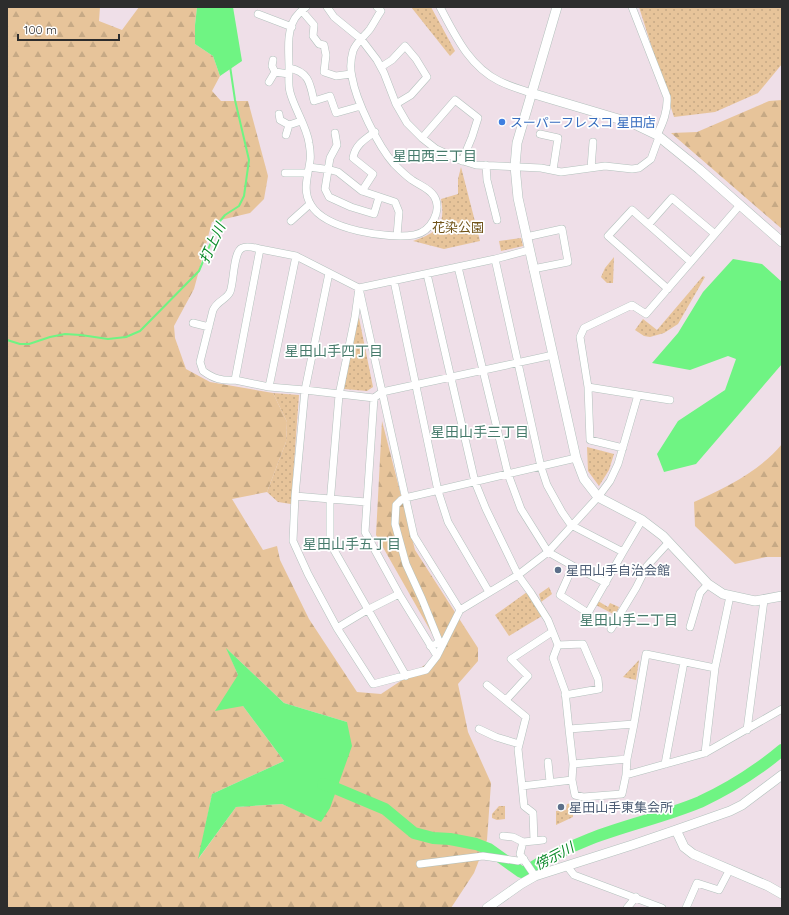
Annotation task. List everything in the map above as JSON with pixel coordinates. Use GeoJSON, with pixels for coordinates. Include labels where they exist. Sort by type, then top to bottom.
{"type":"FeatureCollection","features":[{"type":"Feature","properties":{"kind":"street"},"geometry":{"type":"LineString","coordinates":[[351,74],[336,76],[324,72],[326,55],[324,45],[319,44],[313,36],[314,25],[304,9],[296,18],[288,44],[289,91],[309,141],[310,160],[306,181],[306,193],[310,204],[316,212],[323,216],[343,226],[361,232],[397,236],[416,235],[423,232],[434,220],[438,205],[434,195],[425,187],[411,179],[393,162],[374,132],[361,106],[351,74],[354,50],[381,11],[377,7]]}},
{"type":"Feature","properties":{"kind":"street"},"geometry":{"type":"LineString","coordinates":[[440,7],[462,47],[482,70],[498,81],[531,93],[632,123],[658,136],[699,169],[782,242]]}},
{"type":"Feature","properties":{"kind":"street"},"geometry":{"type":"LineString","coordinates":[[557,7],[518,142],[515,166],[518,198],[533,269],[576,458],[584,479],[598,497],[642,520],[669,542],[708,584],[723,594],[755,601],[782,596]]}},
{"type":"Feature","properties":{"kind":"street"},"geometry":{"type":"LineString","coordinates":[[330,8],[334,17],[361,39],[381,67],[396,104],[408,123],[422,138],[436,149],[462,161],[476,165],[515,166],[561,172],[605,166],[632,169],[639,168],[651,160],[665,116],[667,97],[632,7]]}},
{"type":"Feature","properties":{"kind":"street"},"geometry":{"type":"LineString","coordinates":[[258,14],[292,27]]}},
{"type":"Feature","properties":{"kind":"street"},"geometry":{"type":"LineString","coordinates":[[381,67],[392,60],[405,46],[428,76],[411,95],[396,104]]}},
{"type":"Feature","properties":{"kind":"street"},"geometry":{"type":"LineString","coordinates":[[273,60],[272,66],[275,72]]}},
{"type":"Feature","properties":{"kind":"street"},"geometry":{"type":"LineString","coordinates":[[275,72],[298,70],[304,74],[310,84],[314,101],[330,96],[336,113],[361,106]]}},
{"type":"Feature","properties":{"kind":"street"},"geometry":{"type":"LineString","coordinates":[[269,82],[275,72]]}},
{"type":"Feature","properties":{"kind":"street"},"geometry":{"type":"LineString","coordinates":[[422,138],[455,100],[478,118],[462,161]]}},
{"type":"Feature","properties":{"kind":"street"},"geometry":{"type":"LineString","coordinates":[[279,114],[280,120],[288,125],[301,121]]}},
{"type":"Feature","properties":{"kind":"street"},"geometry":{"type":"LineString","coordinates":[[286,135],[288,125]]}},
{"type":"Feature","properties":{"kind":"street"},"geometry":{"type":"LineString","coordinates":[[362,191],[373,174],[353,158],[354,153],[363,140],[374,132]]}},
{"type":"Feature","properties":{"kind":"street"},"geometry":{"type":"LineString","coordinates":[[335,133],[337,144],[330,158],[325,189],[329,197],[351,208],[374,214],[379,197]]}},
{"type":"Feature","properties":{"kind":"street"},"geometry":{"type":"LineString","coordinates":[[540,134],[558,138],[553,170]]}},
{"type":"Feature","properties":{"kind":"street"},"geometry":{"type":"LineString","coordinates":[[591,168],[593,142]]}},
{"type":"Feature","properties":{"kind":"street"},"geometry":{"type":"LineString","coordinates":[[486,165],[487,180],[497,220]]}},
{"type":"Feature","properties":{"kind":"street"},"geometry":{"type":"LineString","coordinates":[[285,173],[308,170],[328,170],[338,172],[362,191],[391,200],[398,206],[399,212],[397,236]]}},
{"type":"Feature","properties":{"kind":"street"},"geometry":{"type":"LineString","coordinates":[[648,224],[672,198],[715,234]]}},
{"type":"Feature","properties":{"kind":"street"},"geometry":{"type":"LineString","coordinates":[[291,221],[310,204]]}},
{"type":"Feature","properties":{"kind":"street"},"geometry":{"type":"LineString","coordinates":[[623,448],[590,440],[588,387],[580,337],[584,328],[632,304],[646,314],[740,205]]}},
{"type":"Feature","properties":{"kind":"street"},"geometry":{"type":"LineString","coordinates":[[668,289],[608,236],[632,210],[691,262]]}},
{"type":"Feature","properties":{"kind":"street"},"geometry":{"type":"LineString","coordinates":[[526,237],[562,229],[568,262],[533,269]]}},
{"type":"Feature","properties":{"kind":"street"},"geometry":{"type":"LineString","coordinates":[[529,250],[495,259],[359,288],[296,256],[249,246],[242,247],[236,258],[228,296],[216,304],[200,362],[203,371],[212,378],[223,381],[235,380],[269,387],[374,398],[382,392],[553,355]]}},
{"type":"Feature","properties":{"kind":"street"},"geometry":{"type":"LineString","coordinates":[[235,380],[260,249]]}},
{"type":"Feature","properties":{"kind":"street"},"geometry":{"type":"LineString","coordinates":[[269,387],[296,256]]}},
{"type":"Feature","properties":{"kind":"street"},"geometry":{"type":"LineString","coordinates":[[495,259],[541,467],[547,485],[571,525],[623,552]]}},
{"type":"Feature","properties":{"kind":"street"},"geometry":{"type":"LineString","coordinates":[[458,267],[508,474],[521,508],[548,552],[606,583]]}},
{"type":"Feature","properties":{"kind":"street"},"geometry":{"type":"LineString","coordinates":[[329,273],[305,390],[295,496],[293,541],[308,574],[337,628],[373,684],[426,670],[437,656],[460,610],[518,575],[548,552],[610,482],[618,464],[638,395]]}},
{"type":"Feature","properties":{"kind":"street"},"geometry":{"type":"LineString","coordinates":[[427,274],[475,482],[489,516],[518,575],[548,620],[558,644],[553,658],[565,694],[572,764],[572,780],[575,795],[583,797],[622,794],[646,654],[716,668]]}},
{"type":"Feature","properties":{"kind":"street"},"geometry":{"type":"LineString","coordinates":[[394,281],[438,491],[448,522],[489,592]]}},
{"type":"Feature","properties":{"kind":"street"},"geometry":{"type":"LineString","coordinates":[[359,288],[414,536],[460,610]]}},
{"type":"Feature","properties":{"kind":"street"},"geometry":{"type":"LineString","coordinates":[[359,288],[355,316],[339,395],[331,499],[330,543],[406,676]]}},
{"type":"Feature","properties":{"kind":"street"},"geometry":{"type":"LineString","coordinates":[[193,323],[209,327]]}},
{"type":"Feature","properties":{"kind":"street"},"geometry":{"type":"LineString","coordinates":[[588,387],[670,400]]}},
{"type":"Feature","properties":{"kind":"street"},"geometry":{"type":"LineString","coordinates":[[374,398],[365,532],[399,594],[437,656]]}},
{"type":"Feature","properties":{"kind":"street"},"geometry":{"type":"LineString","coordinates":[[430,646],[439,641],[406,564],[395,524],[396,505],[405,498],[576,458]]}},
{"type":"Feature","properties":{"kind":"street"},"geometry":{"type":"LineString","coordinates":[[295,496],[366,502]]}},
{"type":"Feature","properties":{"kind":"street"},"geometry":{"type":"LineString","coordinates":[[573,566],[560,595],[588,613],[642,520]]}},
{"type":"Feature","properties":{"kind":"street"},"geometry":{"type":"LineString","coordinates":[[611,629],[636,588],[647,566],[669,542]]}},
{"type":"Feature","properties":{"kind":"street"},"geometry":{"type":"LineString","coordinates":[[690,627],[690,617],[700,594],[708,584]]}},
{"type":"Feature","properties":{"kind":"street"},"geometry":{"type":"LineString","coordinates":[[337,628],[399,594]]}},
{"type":"Feature","properties":{"kind":"street"},"geometry":{"type":"LineString","coordinates":[[705,753],[716,668],[730,596]]}},
{"type":"Feature","properties":{"kind":"street"},"geometry":{"type":"LineString","coordinates":[[747,730],[764,600]]}},
{"type":"Feature","properties":{"kind":"street"},"geometry":{"type":"LineString","coordinates":[[506,700],[528,676],[512,659],[552,632]]}},
{"type":"Feature","properties":{"kind":"street"},"geometry":{"type":"LineString","coordinates":[[558,644],[583,644],[598,679],[599,689],[565,694]]}},
{"type":"Feature","properties":{"kind":"street"},"geometry":{"type":"LineString","coordinates":[[665,764],[684,662]]}},
{"type":"Feature","properties":{"kind":"street"},"geometry":{"type":"LineString","coordinates":[[488,685],[526,717],[518,749],[524,806],[533,814],[534,841]]}},
{"type":"Feature","properties":{"kind":"street"},"geometry":{"type":"LineString","coordinates":[[626,775],[705,753],[781,711]]}},
{"type":"Feature","properties":{"kind":"street"},"geometry":{"type":"LineString","coordinates":[[569,729],[634,724]]}},
{"type":"Feature","properties":{"kind":"street"},"geometry":{"type":"LineString","coordinates":[[479,729],[496,737],[519,744]]}},
{"type":"Feature","properties":{"kind":"street"},"geometry":{"type":"LineString","coordinates":[[572,764],[627,759]]}},
{"type":"Feature","properties":{"kind":"street"},"geometry":{"type":"LineString","coordinates":[[548,762],[550,782]]}},
{"type":"Feature","properties":{"kind":"street"},"geometry":{"type":"LineString","coordinates":[[487,908],[534,873],[567,866],[730,811],[742,805],[782,776]]}},
{"type":"Feature","properties":{"kind":"street"},"geometry":{"type":"LineString","coordinates":[[522,786],[572,780]]}},
{"type":"Feature","properties":{"kind":"street"},"geometry":{"type":"LineString","coordinates":[[676,830],[684,847],[693,854],[768,886],[782,894]]}},
{"type":"Feature","properties":{"kind":"street"},"geometry":{"type":"LineString","coordinates":[[503,836],[513,837],[523,842],[543,840]]}},
{"type":"Feature","properties":{"kind":"street"},"geometry":{"type":"LineString","coordinates":[[523,842],[520,854],[534,873]]}},
{"type":"Feature","properties":{"kind":"street"},"geometry":{"type":"LineString","coordinates":[[420,864],[483,856],[525,861]]}},
{"type":"Feature","properties":{"kind":"street"},"geometry":{"type":"LineString","coordinates":[[567,866],[574,875],[662,908]]}},
{"type":"Feature","properties":{"kind":"street"},"geometry":{"type":"LineString","coordinates":[[686,908],[695,883],[722,892],[730,869]]}},
{"type":"Feature","properties":{"kind":"street"},"geometry":{"type":"LineString","coordinates":[[627,908],[636,897]]}},
{"type":"Feature","properties":{"kind":"green space"},"geometry":{"type":"Polygon","coordinates":[[[7,7],[100,7],[99,21],[122,30],[139,7],[197,7],[195,44],[213,56],[220,76],[212,91],[221,101],[248,101],[268,176],[264,199],[250,213],[212,222],[194,289],[174,326],[175,338],[186,369],[210,382],[273,393],[287,422],[286,442],[267,492],[232,499],[263,550],[277,546],[280,560],[309,619],[357,692],[381,694],[443,653],[376,535],[382,421],[415,550],[478,648],[478,661],[458,684],[468,732],[491,783],[487,840],[474,873],[451,908],[7,908],[7,7]],[[227,649],[238,675],[243,706],[284,761],[212,794],[199,858],[236,807],[282,804],[321,821],[347,722],[284,703],[227,649]]]}},
{"type":"Feature","properties":{"kind":"green space"},"geometry":{"type":"Polygon","coordinates":[[[411,7],[431,7],[455,51],[450,56],[411,7]]]}},
{"type":"Feature","properties":{"kind":"green space"},"geometry":{"type":"Polygon","coordinates":[[[639,7],[782,7],[782,64],[758,93],[715,112],[674,117],[639,7]]]}},
{"type":"Feature","properties":{"kind":"green space"},"geometry":{"type":"Polygon","coordinates":[[[782,100],[782,229],[671,133],[697,132],[769,101],[782,100]]]}},
{"type":"Feature","properties":{"kind":"green space","name":"花染公園"},"geometry":{"type":"Polygon","coordinates":[[[461,167],[480,241],[444,249],[413,241],[428,235],[438,227],[442,216],[441,199],[458,194],[458,179],[461,167]]]}},
{"type":"Feature","properties":{"kind":"green space"},"geometry":{"type":"Polygon","coordinates":[[[521,238],[523,246],[501,251],[499,241],[521,238]]]}},
{"type":"Feature","properties":{"kind":"green space"},"geometry":{"type":"Polygon","coordinates":[[[614,257],[613,283],[607,283],[601,277],[605,268],[614,257]]]}},
{"type":"Feature","properties":{"kind":"green space"},"geometry":{"type":"Polygon","coordinates":[[[703,276],[705,277],[678,324],[664,333],[650,337],[644,336],[635,330],[643,319],[657,330],[703,276]]]}},
{"type":"Feature","properties":{"kind":"green space"},"geometry":{"type":"Polygon","coordinates":[[[358,313],[373,387],[367,391],[344,389],[358,313]]]}},
{"type":"Feature","properties":{"kind":"green space"},"geometry":{"type":"Polygon","coordinates":[[[273,393],[299,395],[291,504],[278,502],[267,492],[286,442],[287,422],[273,393]]]}},
{"type":"Feature","properties":{"kind":"green space"},"geometry":{"type":"Polygon","coordinates":[[[782,444],[782,557],[766,557],[735,564],[695,526],[694,502],[730,485],[753,471],[782,444]]]}},
{"type":"Feature","properties":{"kind":"green space"},"geometry":{"type":"Polygon","coordinates":[[[587,447],[614,454],[609,470],[599,486],[588,471],[587,447]]]}},
{"type":"Feature","properties":{"kind":"green space"},"geometry":{"type":"Polygon","coordinates":[[[549,587],[552,594],[541,602],[539,594],[549,587]]]}},
{"type":"Feature","properties":{"kind":"green space"},"geometry":{"type":"Polygon","coordinates":[[[527,592],[542,616],[509,636],[495,615],[527,592]]]}},
{"type":"Feature","properties":{"kind":"green space"},"geometry":{"type":"Polygon","coordinates":[[[598,601],[608,607],[610,603],[619,607],[615,615],[596,605],[598,601]]]}},
{"type":"Feature","properties":{"kind":"green space"},"geometry":{"type":"Polygon","coordinates":[[[639,660],[636,680],[623,677],[639,660]]]}},
{"type":"Feature","properties":{"kind":"green space"},"geometry":{"type":"Polygon","coordinates":[[[573,803],[573,817],[556,825],[556,811],[566,810],[567,804],[573,803]]]}},
{"type":"Feature","properties":{"kind":"green space"},"geometry":{"type":"Polygon","coordinates":[[[499,806],[505,806],[505,819],[497,820],[492,818],[492,814],[499,806]]]}},
{"type":"Feature","properties":{"kind":"shaded area"},"geometry":{"type":"Polygon","coordinates":[[[197,7],[233,7],[242,61],[220,76],[213,56],[195,44],[197,7]]]}},
{"type":"Feature","properties":{"kind":"shaded area"},"geometry":{"type":"Polygon","coordinates":[[[733,259],[762,264],[782,282],[782,364],[696,464],[664,472],[657,454],[678,421],[725,390],[736,359],[728,356],[690,370],[652,363],[678,333],[703,292],[733,259]]]}},
{"type":"Feature","properties":{"kind":"shaded area"},"geometry":{"type":"Polygon","coordinates":[[[226,648],[284,703],[347,722],[352,746],[330,808],[321,822],[282,804],[236,807],[198,859],[212,794],[284,761],[243,706],[215,711],[238,675],[226,648]]]}},
{"type":"Feature","properties":{"kind":"waterway","name":"打上川"},"geometry":{"type":"LineString","coordinates":[[7,340],[20,344],[29,344],[65,334],[108,339],[126,337],[140,331],[199,271],[220,221],[225,215],[239,206],[244,196],[249,160],[235,100],[230,66]]}},
{"type":"Feature","properties":{"kind":"waterway","name":"傍示川"},"geometry":{"type":"LineString","coordinates":[[323,784],[385,809],[414,833],[433,838],[450,839],[476,844],[489,849],[521,872],[525,872],[556,854],[590,839],[700,802],[743,779],[782,750]]}},
{"type":"Feature","properties":{"kind":"place","name":"スーパーフレスコ 星田店"},"geometry":{"type":"Point","coordinates":[502,122]}},
{"type":"Feature","properties":{"kind":"place","name":"星田山手自治会館"},"geometry":{"type":"Point","coordinates":[558,570]}},
{"type":"Feature","properties":{"kind":"place","name":"星田山手東集会所"},"geometry":{"type":"Point","coordinates":[561,807]}},
{"type":"Feature","properties":{"kind":"district","name":"星田西三丁目"},"geometry":{"type":"Point","coordinates":[435,156]}},
{"type":"Feature","properties":{"kind":"district","name":"星田山手四丁目"},"geometry":{"type":"Point","coordinates":[334,351]}},
{"type":"Feature","properties":{"kind":"district","name":"星田山手三丁目"},"geometry":{"type":"Point","coordinates":[480,432]}},
{"type":"Feature","properties":{"kind":"district","name":"星田山手五丁目"},"geometry":{"type":"Point","coordinates":[352,544]}},
{"type":"Feature","properties":{"kind":"district","name":"星田山手二丁目"},"geometry":{"type":"Point","coordinates":[629,620]}}]}
